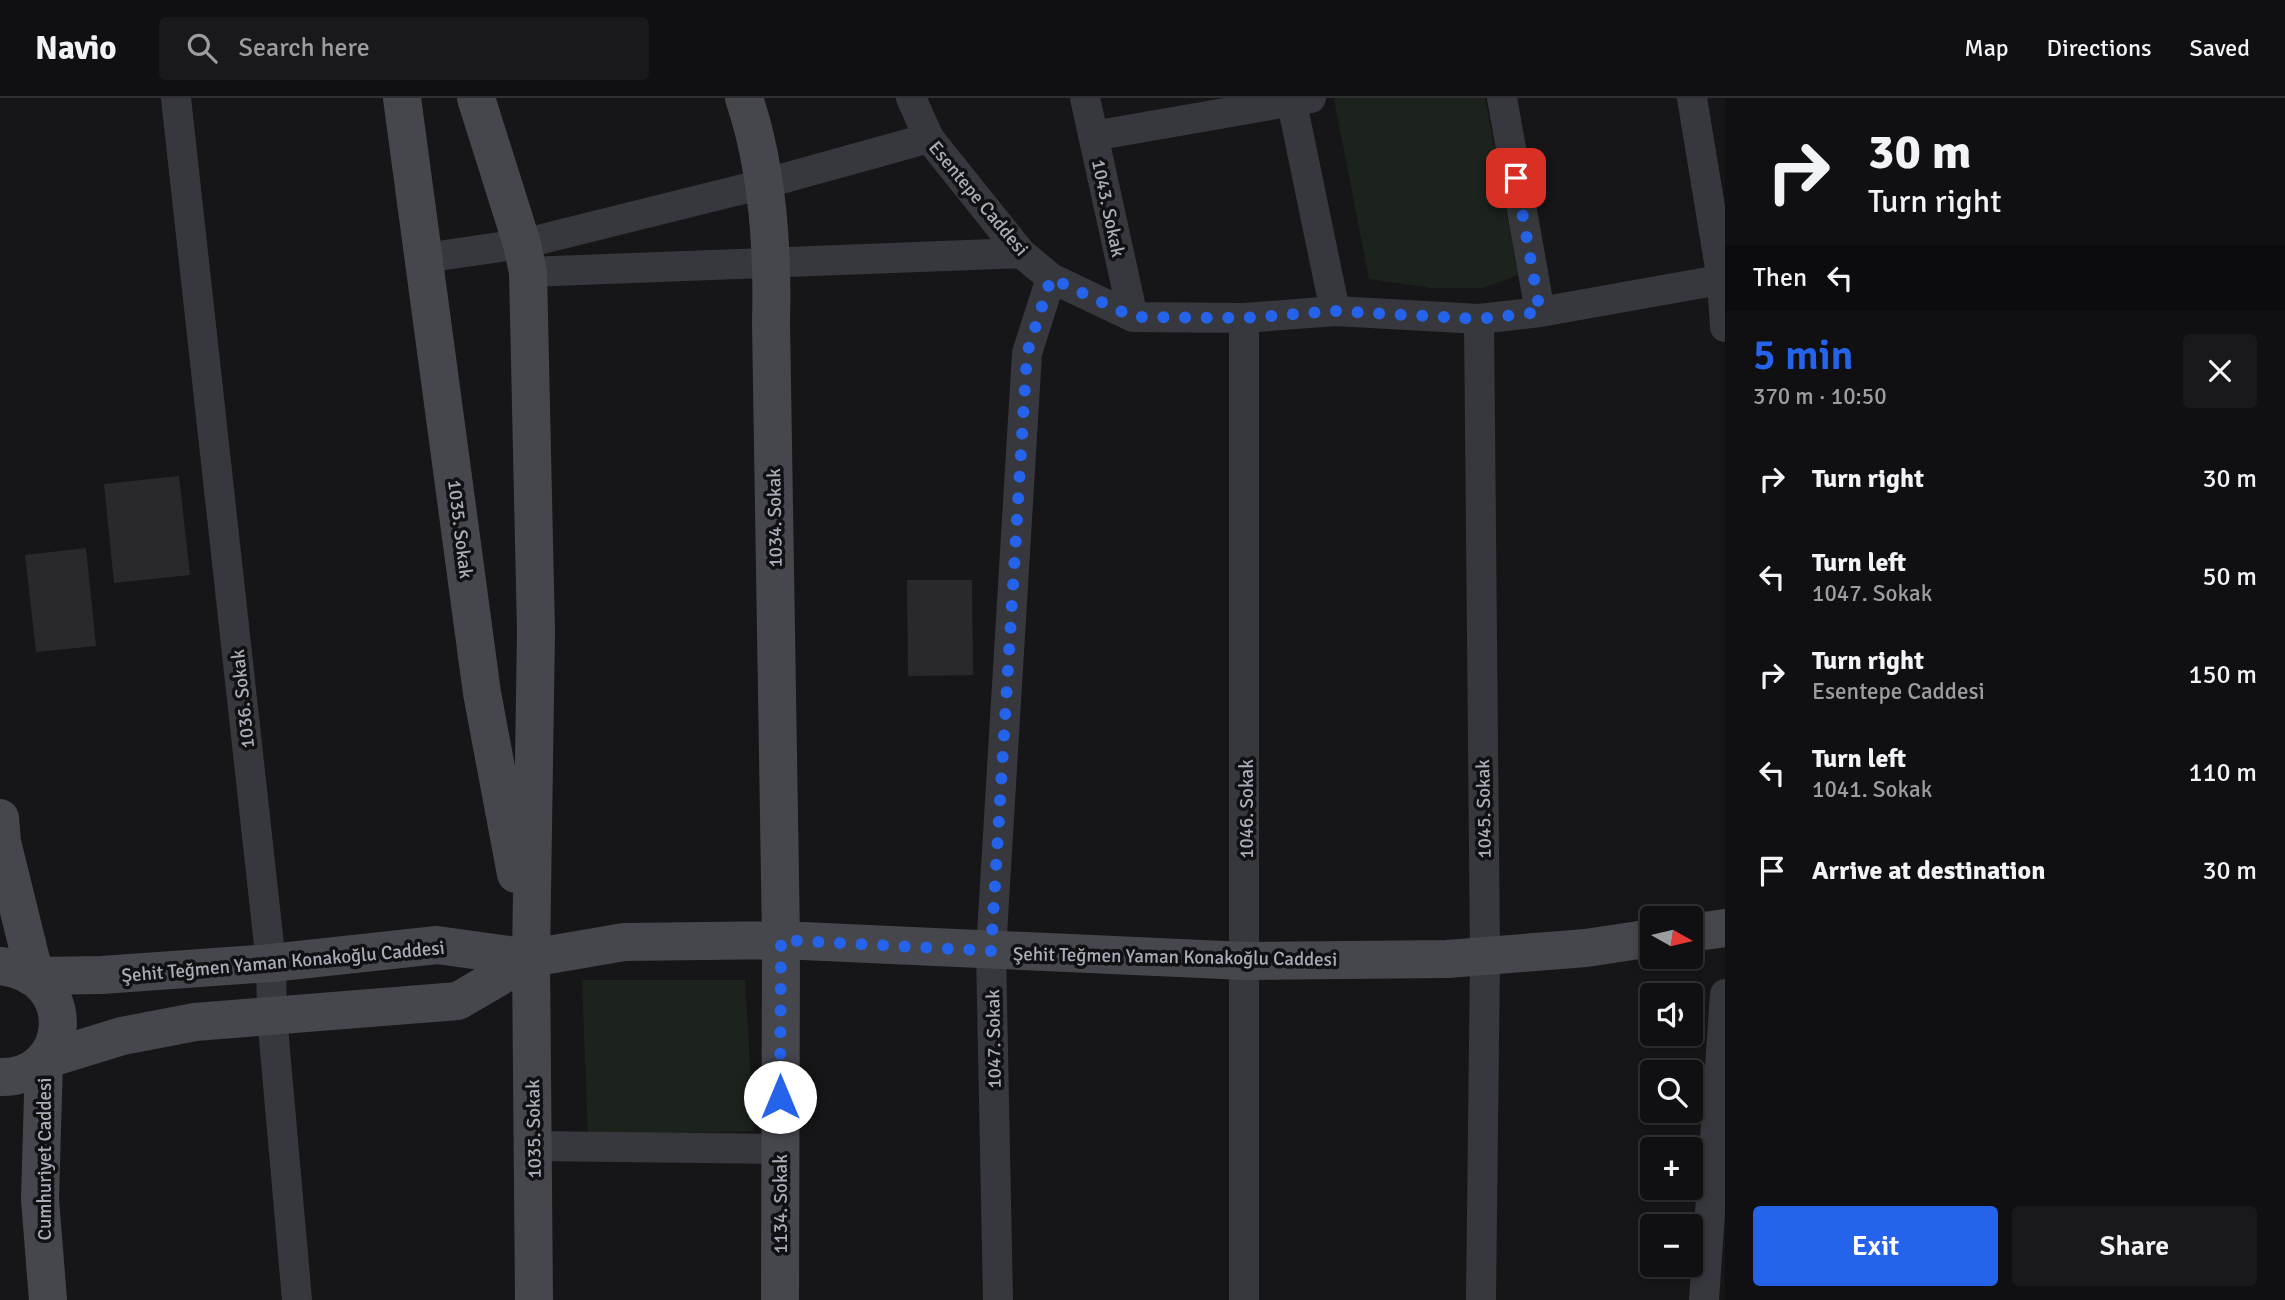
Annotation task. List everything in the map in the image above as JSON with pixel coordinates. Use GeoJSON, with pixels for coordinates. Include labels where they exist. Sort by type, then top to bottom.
{"type":"FeatureCollection","features":[{"type":"Feature","properties":{"kind":"street","name":"1036. Sokak"},"geometry":{"type":"LineString","coordinates":[[176,98],[271,963],[272,1016],[297,1300]]}},
{"type":"Feature","properties":{"kind":"street","name":"1035. Sokak"},"geometry":{"type":"LineString","coordinates":[[402,98],[482,693],[531,958]]}},
{"type":"Feature","properties":{"kind":"street","name":"1035. Sokak"},"geometry":{"type":"LineString","coordinates":[[477,98],[525,258],[536,631],[531,958],[534,1300]]}},
{"type":"Feature","properties":{"kind":"street","name":"1034. Sokak"},"geometry":{"type":"LineString","coordinates":[[744,98],[754,127],[772,264],[781,940]]}},
{"type":"Feature","properties":{"kind":"street","name":"Esentepe Caddesi"},"geometry":{"type":"LineString","coordinates":[[911,98],[929,138],[1021,253],[1051,278],[1133,317],[1244,318],[1335,311],[1479,319],[1540,312],[1724,280]]}},
{"type":"Feature","properties":{"kind":"street","name":"1043. Sokak"},"geometry":{"type":"LineString","coordinates":[[1085,98],[1133,317]]}},
{"type":"Feature","properties":{"kind":"street"},"geometry":{"type":"LineString","coordinates":[[1502,98],[1540,312]]}},
{"type":"Feature","properties":{"kind":"street"},"geometry":{"type":"LineString","coordinates":[[1692,98],[1719,222],[1725,327]]}},
{"type":"Feature","properties":{"kind":"street"},"geometry":{"type":"LineString","coordinates":[[1093,136],[1298,100],[1335,311]]}},
{"type":"Feature","properties":{"kind":"street"},"geometry":{"type":"LineString","coordinates":[[525,258],[763,184],[929,138]]}},
{"type":"Feature","properties":{"kind":"street"},"geometry":{"type":"LineString","coordinates":[[424,258],[772,264],[1021,253]]}},
{"type":"Feature","properties":{"kind":"street","name":"1047. Sokak"},"geometry":{"type":"LineString","coordinates":[[998,1300],[991,951],[1027,353],[1051,278]]}},
{"type":"Feature","properties":{"kind":"street","name":"1046. Sokak"},"geometry":{"type":"LineString","coordinates":[[1244,318],[1244,1300]]}},
{"type":"Feature","properties":{"kind":"street","name":"1045. Sokak"},"geometry":{"type":"LineString","coordinates":[[1479,319],[1485,956],[1481,1300]]}},
{"type":"Feature","properties":{"kind":"street"},"geometry":{"type":"LineString","coordinates":[[0,818],[17,971],[48,990],[56,1007],[58,1025],[54,1044],[44,1060]]}},
{"type":"Feature","properties":{"kind":"street"},"geometry":{"type":"LineString","coordinates":[[1703,931],[1725,928]]}},
{"type":"Feature","properties":{"kind":"street","name":"Şehit Teğmen Yaman Konakoğlu Caddesi"},"geometry":{"type":"LineString","coordinates":[[17,971],[102,975],[271,963],[437,945],[531,958],[624,942],[781,940],[1246,961],[1485,956],[1640,939]]}},
{"type":"Feature","properties":{"kind":"street","name":"1134. Sokak"},"geometry":{"type":"LineString","coordinates":[[780,1300],[781,940]]}},
{"type":"Feature","properties":{"kind":"street","name":"Şehit Teğmen Yaman Konakoğlu Caddesi"},"geometry":{"type":"LineString","coordinates":[[0,1077],[29,1071],[44,1060],[122,1036],[195,1022],[458,1000],[531,958]]}},
{"type":"Feature","properties":{"kind":"street"},"geometry":{"type":"LineString","coordinates":[[1704,1300],[1725,994]]}},
{"type":"Feature","properties":{"kind":"street","name":"Cumhuriyet Caddesi"},"geometry":{"type":"LineString","coordinates":[[44,1060],[40,1199],[48,1300]]}},
{"type":"Feature","properties":{"kind":"street"},"geometry":{"type":"LineString","coordinates":[[533,1146],[780,1149]]}},
{"type":"Feature","properties":{"kind":"shaded area"},"geometry":{"type":"Polygon","coordinates":[[[1485,98],[1518,275],[1483,288],[1431,288],[1369,279],[1334,99],[1485,98]]]}},
{"type":"Feature","properties":{"kind":"shaded area"},"geometry":{"type":"Polygon","coordinates":[[[582,980],[745,980],[754,1131],[588,1136],[582,980]]]}},
{"type":"Feature","properties":{"kind":"building"},"geometry":{"type":"Polygon","coordinates":[[[179,476],[190,575],[114,583],[104,484],[179,476]]]}},
{"type":"Feature","properties":{"kind":"building"},"geometry":{"type":"Polygon","coordinates":[[[86,548],[96,646],[36,652],[25,555],[86,548]]]}},
{"type":"Feature","properties":{"kind":"building"},"geometry":{"type":"Polygon","coordinates":[[[907,580],[972,580],[973,675],[908,676],[907,580]]]}},
{"type":"Feature","properties":{"kind":"route"},"geometry":{"type":"LineString","coordinates":[[780,1097],[781,940],[991,951],[1027,353],[1051,278],[1133,317],[1244,318],[1335,311],[1479,319],[1540,312],[1516,178]]}}]}
